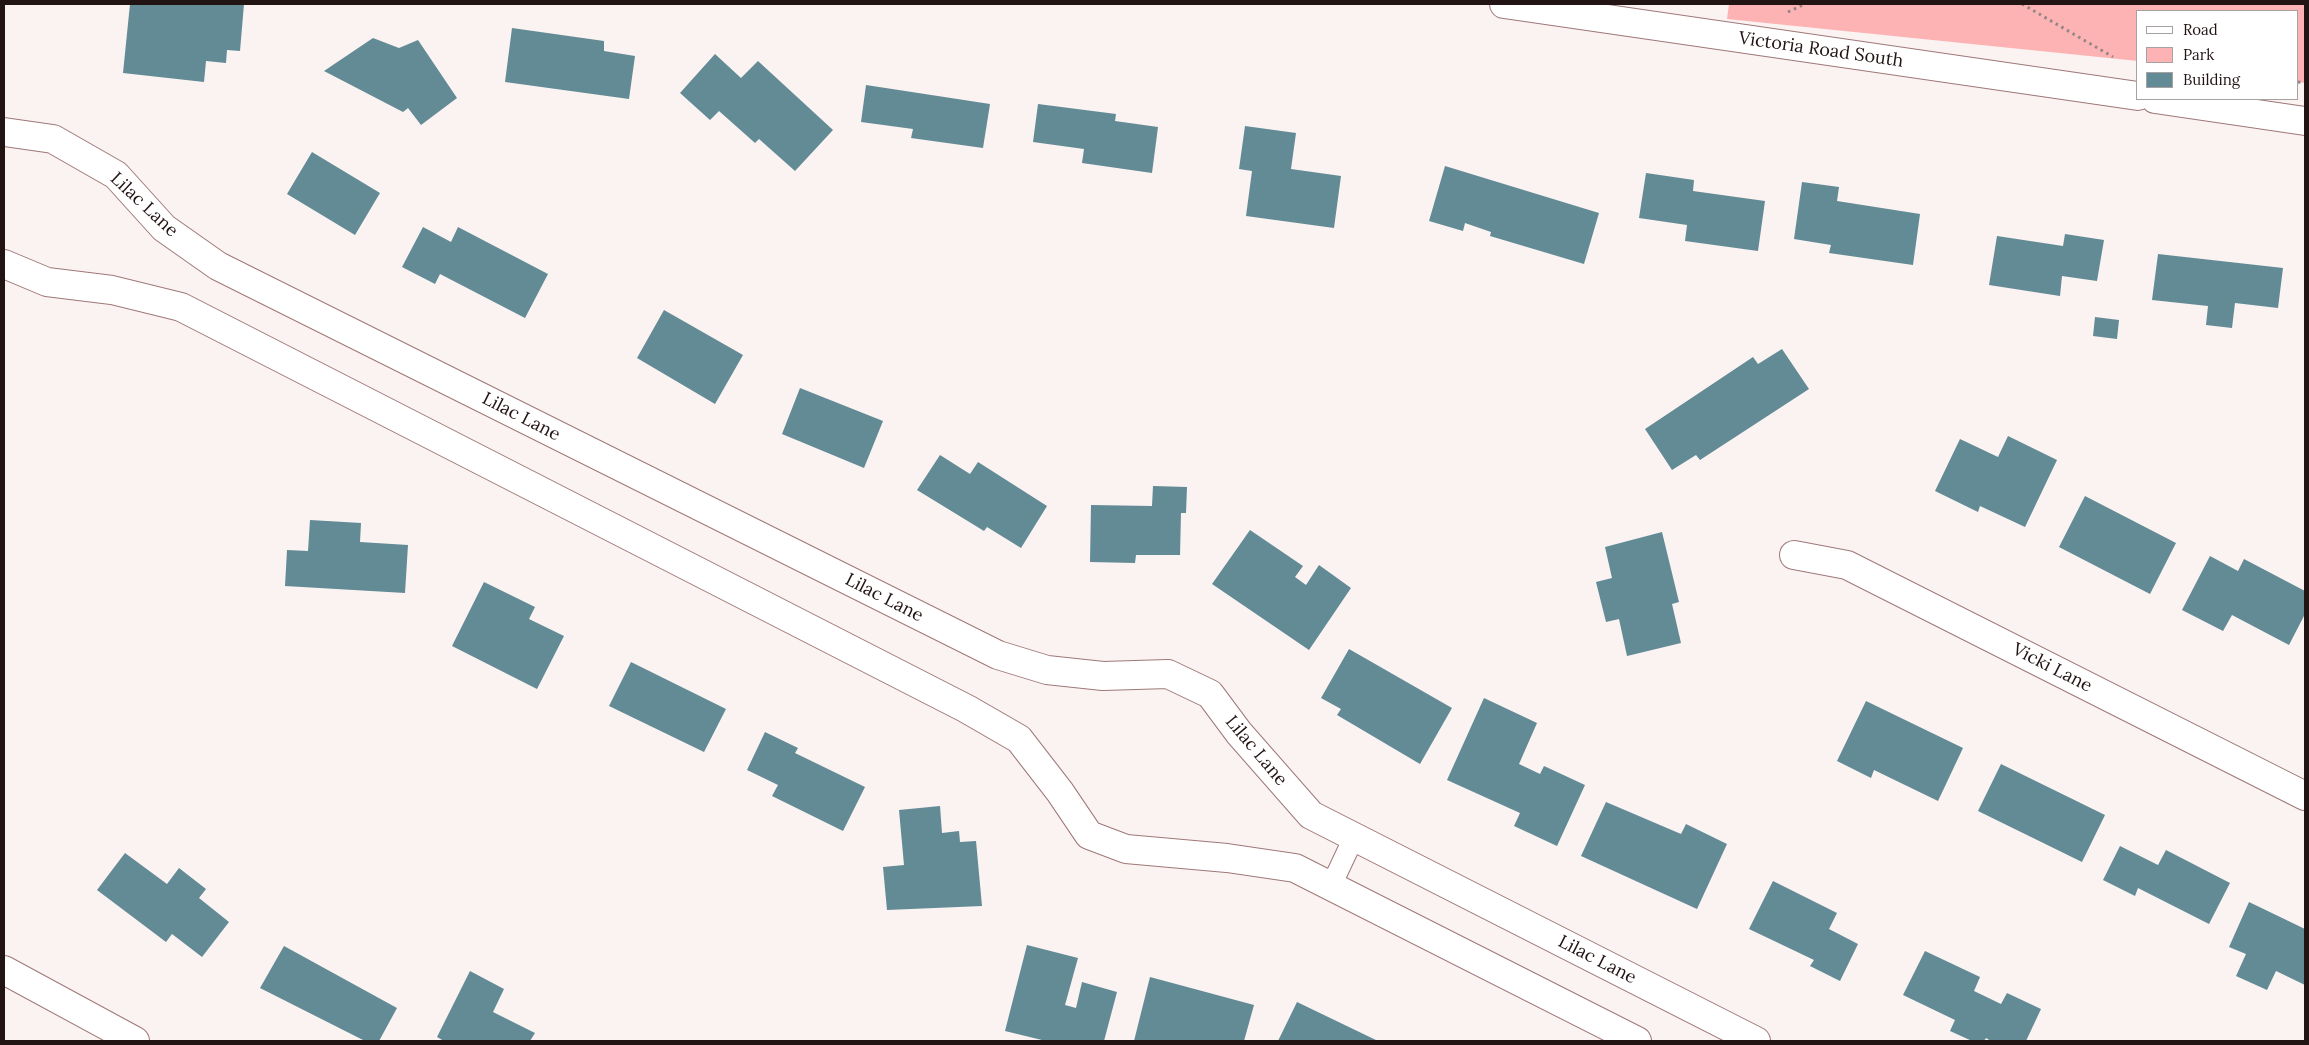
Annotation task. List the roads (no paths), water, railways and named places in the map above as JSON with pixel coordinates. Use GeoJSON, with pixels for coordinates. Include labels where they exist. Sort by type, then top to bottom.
{"type":"FeatureCollection","features":[{"type":"Feature","properties":{"kind":"street","name":"Victoria Road South"},"geometry":{"type":"LineString","coordinates":[[1504,4],[2136,96]]}},
{"type":"Feature","properties":{"kind":"street"},"geometry":{"type":"LineString","coordinates":[[2161,100],[2305,121]]}},
{"type":"Feature","properties":{"kind":"street","name":"Lilac Lane"},"geometry":{"type":"LineString","coordinates":[[4,132],[53,139],[116,175],[164,228],[218,266],[998,655],[1046,670],[1093,675],[1168,674],[1210,694],[1239,733],[1311,815],[1756,1041]]}},
{"type":"Feature","properties":{"kind":"street"},"geometry":{"type":"LineString","coordinates":[[4,264],[47,282],[112,290],[181,307],[967,709],[1019,738],[1060,792],[1089,835],[1126,849],[1227,858],[1295,868],[1637,1041]]}},
{"type":"Feature","properties":{"kind":"street","name":"Vicki Lane"},"geometry":{"type":"LineString","coordinates":[[1794,555],[1847,565],[2305,796]]}},
{"type":"Feature","properties":{"kind":"street"},"geometry":{"type":"LineString","coordinates":[[4,970],[135,1041]]}},
{"type":"Feature","properties":{"kind":"lane"},"geometry":{"type":"LineString","coordinates":[[1331,886],[1354,837]]}}]}
